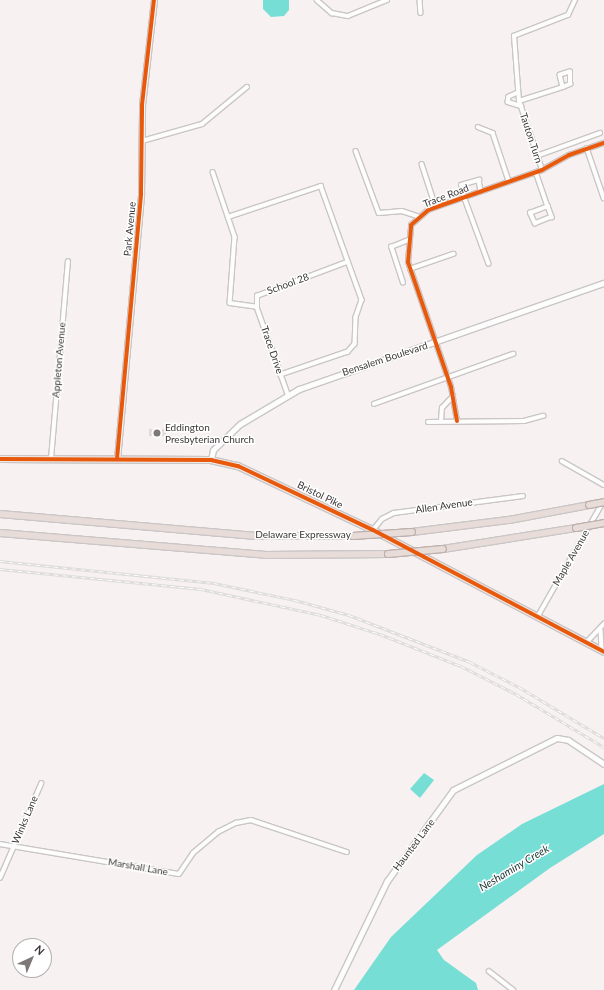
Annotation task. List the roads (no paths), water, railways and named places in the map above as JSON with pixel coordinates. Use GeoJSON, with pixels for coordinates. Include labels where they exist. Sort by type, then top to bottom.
{"type":"FeatureCollection","features":[{"type":"Feature","properties":{"kind":"highway","name":"Delaware Expressway"},"geometry":{"type":"LineString","coordinates":[[0,514],[256,536],[354,536],[412,532],[509,520],[604,502]]}},
{"type":"Feature","properties":{"kind":"highway","name":"Delaware Expressway"},"geometry":{"type":"LineString","coordinates":[[0,533],[266,555],[388,554],[443,549],[604,523]]}},
{"type":"Feature","properties":{"kind":"main road","name":"Bristol Pike"},"geometry":{"type":"LineString","coordinates":[[0,459],[211,460],[252,471],[372,530],[538,616],[603,652]]}},
{"type":"Feature","properties":{"kind":"street","name":"Park Avenue"},"geometry":{"type":"LineString","coordinates":[[117,459],[141,193],[142,105],[154,0]]}},
{"type":"Feature","properties":{"kind":"street"},"geometry":{"type":"LineString","coordinates":[[317,0],[340,16],[354,15],[378,2],[387,0]]}},
{"type":"Feature","properties":{"kind":"street"},"geometry":{"type":"LineString","coordinates":[[420,0],[421,13]]}},
{"type":"Feature","properties":{"kind":"street","name":"Tauton Turn"},"geometry":{"type":"LineString","coordinates":[[542,170],[519,101],[514,36],[568,15],[575,0]]}},
{"type":"Feature","properties":{"kind":"street"},"geometry":{"type":"LineString","coordinates":[[519,101],[563,86]]}},
{"type":"Feature","properties":{"kind":"street"},"geometry":{"type":"LineString","coordinates":[[142,141],[202,124],[247,87]]}},
{"type":"Feature","properties":{"kind":"street","name":"Tauton Turn"},"geometry":{"type":"LineString","coordinates":[[518,93],[509,97],[508,102],[521,106]]}},
{"type":"Feature","properties":{"kind":"street"},"geometry":{"type":"LineString","coordinates":[[478,127],[493,133],[509,181]]}},
{"type":"Feature","properties":{"kind":"street"},"geometry":{"type":"LineString","coordinates":[[537,156],[600,133]]}},
{"type":"Feature","properties":{"kind":"street","name":"Trace Road"},"geometry":{"type":"LineString","coordinates":[[457,421],[448,377],[410,269],[408,240],[411,225],[417,216],[436,207],[542,170],[587,148],[604,143]]}},
{"type":"Feature","properties":{"kind":"street"},"geometry":{"type":"LineString","coordinates":[[587,148],[604,198]]}},
{"type":"Feature","properties":{"kind":"street"},"geometry":{"type":"LineString","coordinates":[[356,151],[379,213],[402,211],[417,216]]}},
{"type":"Feature","properties":{"kind":"street"},"geometry":{"type":"LineString","coordinates":[[422,164],[436,207]]}},
{"type":"Feature","properties":{"kind":"street"},"geometry":{"type":"LineString","coordinates":[[213,172],[235,237],[230,303],[257,307]]}},
{"type":"Feature","properties":{"kind":"street"},"geometry":{"type":"LineString","coordinates":[[536,172],[548,206],[552,218],[535,224],[530,213],[548,206]]}},
{"type":"Feature","properties":{"kind":"street"},"geometry":{"type":"LineString","coordinates":[[461,185],[479,180],[481,191]]}},
{"type":"Feature","properties":{"kind":"street"},"geometry":{"type":"LineString","coordinates":[[228,217],[321,186],[347,262],[362,300],[356,317],[354,344],[348,352],[281,375]]}},
{"type":"Feature","properties":{"kind":"street"},"geometry":{"type":"LineString","coordinates":[[464,196],[489,264]]}},
{"type":"Feature","properties":{"kind":"street"},"geometry":{"type":"LineString","coordinates":[[403,283],[391,247],[408,240]]}},
{"type":"Feature","properties":{"kind":"street"},"geometry":{"type":"LineString","coordinates":[[410,269],[453,254]]}},
{"type":"Feature","properties":{"kind":"street","name":"Appleton Avenue"},"geometry":{"type":"LineString","coordinates":[[50,459],[68,262]]}},
{"type":"Feature","properties":{"kind":"street","name":"School 28"},"geometry":{"type":"LineString","coordinates":[[257,307],[257,296],[347,262]]}},
{"type":"Feature","properties":{"kind":"street","name":"Bensalem Boulevard"},"geometry":{"type":"LineString","coordinates":[[211,460],[213,450],[233,430],[288,394],[604,283]]}},
{"type":"Feature","properties":{"kind":"street","name":"Trace Drive"},"geometry":{"type":"LineString","coordinates":[[257,307],[288,394]]}},
{"type":"Feature","properties":{"kind":"street"},"geometry":{"type":"LineString","coordinates":[[374,404],[513,354]]}},
{"type":"Feature","properties":{"kind":"street"},"geometry":{"type":"LineString","coordinates":[[441,421],[442,408],[453,396]]}},
{"type":"Feature","properties":{"kind":"street"},"geometry":{"type":"LineString","coordinates":[[428,422],[524,421],[543,416]]}},
{"type":"Feature","properties":{"kind":"street"},"geometry":{"type":"LineString","coordinates":[[562,461],[604,485]]}},
{"type":"Feature","properties":{"kind":"street","name":"Allen Avenue"},"geometry":{"type":"LineString","coordinates":[[372,530],[382,519],[394,513],[523,496]]}},
{"type":"Feature","properties":{"kind":"street","name":"Maple Avenue"},"geometry":{"type":"LineString","coordinates":[[538,616],[604,502]]}},
{"type":"Feature","properties":{"kind":"street"},"geometry":{"type":"LineString","coordinates":[[587,642],[601,630],[604,624]]}},
{"type":"Feature","properties":{"kind":"street"},"geometry":{"type":"LineString","coordinates":[[601,630],[603,652]]}},
{"type":"Feature","properties":{"kind":"street","name":"Haunted Lane"},"geometry":{"type":"LineString","coordinates":[[334,990],[387,881],[453,790],[557,738],[568,740],[604,764]]}},
{"type":"Feature","properties":{"kind":"street","name":"Winks Lane"},"geometry":{"type":"LineString","coordinates":[[0,878],[41,784]]}},
{"type":"Feature","properties":{"kind":"street","name":"Marshall Lane"},"geometry":{"type":"LineString","coordinates":[[0,844],[179,874],[193,853],[218,832],[236,823],[251,820],[347,852]]}},
{"type":"Feature","properties":{"kind":"street"},"geometry":{"type":"LineString","coordinates":[[489,971],[513,990]]}},
{"type":"Feature","properties":{"kind":"water"},"geometry":{"type":"Polygon","coordinates":[[[263,0],[289,0],[289,10],[284,16],[271,17],[263,9],[263,0]]]}},
{"type":"Feature","properties":{"kind":"water"},"geometry":{"type":"Polygon","coordinates":[[[424,773],[434,780],[420,798],[410,789],[424,773]]]}},
{"type":"Feature","properties":{"kind":"water","name":"Neshaminy Creek"},"geometry":{"type":"Polygon","coordinates":[[[604,784],[604,834],[550,868],[437,950],[444,960],[476,983],[478,990],[354,990],[391,937],[477,855],[522,824],[604,784]]]}},
{"type":"Feature","properties":{"kind":"railway"},"geometry":{"type":"LineString","coordinates":[[0,561],[214,583],[295,600],[349,615],[470,662],[519,687],[604,738]]}},
{"type":"Feature","properties":{"kind":"railway"},"geometry":{"type":"LineString","coordinates":[[0,569],[201,589],[321,615],[380,634],[461,666],[516,694],[604,747]]}},
{"type":"Feature","properties":{"kind":"place","name":"Eddington Presbyterian Church"},"geometry":{"type":"Point","coordinates":[157,433]}}]}
